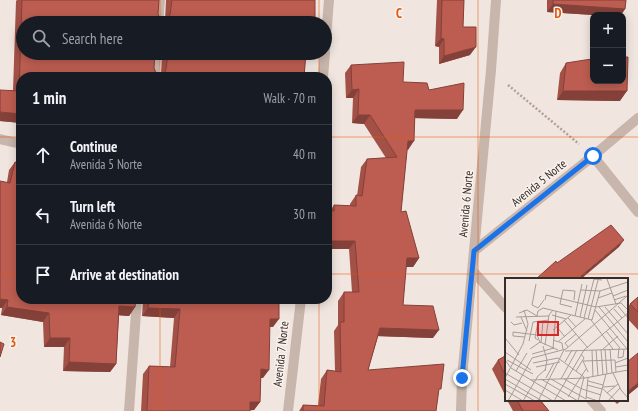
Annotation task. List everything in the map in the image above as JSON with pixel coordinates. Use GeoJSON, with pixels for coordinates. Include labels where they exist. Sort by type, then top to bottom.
{"type":"FeatureCollection","features":[{"type":"Feature","properties":{"kind":"street"},"geometry":{"type":"LineString","coordinates":[[159,16],[160,0]]}},
{"type":"Feature","properties":{"kind":"street"},"geometry":{"type":"LineString","coordinates":[[328,16],[330,0]]}},
{"type":"Feature","properties":{"kind":"street","name":"Avenida 6 Norte"},"geometry":{"type":"LineString","coordinates":[[460,411],[496,0]]}},
{"type":"Feature","properties":{"kind":"street"},"geometry":{"type":"LineString","coordinates":[[154,72],[155,60]]}},
{"type":"Feature","properties":{"kind":"street"},"geometry":{"type":"LineString","coordinates":[[323,72],[324,60]]}},
{"type":"Feature","properties":{"kind":"street","name":"Avenida 5 Norte"},"geometry":{"type":"LineString","coordinates":[[474,251],[638,118]]}},
{"type":"Feature","properties":{"kind":"street"},"geometry":{"type":"LineString","coordinates":[[0,139],[16,143]]}},
{"type":"Feature","properties":{"kind":"street"},"geometry":{"type":"LineString","coordinates":[[593,156],[638,212]]}},
{"type":"Feature","properties":{"kind":"street"},"geometry":{"type":"LineString","coordinates":[[472,270],[505,307]]}},
{"type":"Feature","properties":{"kind":"street"},"geometry":{"type":"LineString","coordinates":[[129,411],[137,304]]}},
{"type":"Feature","properties":{"kind":"street","name":"Avenida 7 Norte"},"geometry":{"type":"LineString","coordinates":[[288,411],[300,304]]}},
{"type":"Feature","properties":{"kind":"street"},"geometry":{"type":"LineString","coordinates":[[591,401],[601,411]]}},
{"type":"Feature","properties":{"kind":"path"},"geometry":{"type":"LineString","coordinates":[[491,70],[593,156]]}},
{"type":"Feature","properties":{"kind":"building"},"geometry":{"type":"Polygon","coordinates":[[[22,0],[159,0],[159,16],[21,16],[22,0]]]}},
{"type":"Feature","properties":{"kind":"building"},"geometry":{"type":"Polygon","coordinates":[[[172,0],[315,0],[315,16],[169,16],[172,0]]]}},
{"type":"Feature","properties":{"kind":"building"},"geometry":{"type":"Polygon","coordinates":[[[442,0],[464,0],[463,27],[476,27],[476,47],[444,56],[444,39],[441,38],[442,0]]]}},
{"type":"Feature","properties":{"kind":"building"},"geometry":{"type":"Polygon","coordinates":[[[553,0],[626,0],[625,9],[553,4],[553,0]]]}},
{"type":"Feature","properties":{"kind":"building"},"geometry":{"type":"Polygon","coordinates":[[[626,57],[628,57],[627,91],[563,91],[566,63],[590,59],[590,84],[626,84],[626,57]]]}},
{"type":"Feature","properties":{"kind":"building"},"geometry":{"type":"Polygon","coordinates":[[[20,60],[155,60],[154,68],[156,72],[20,72],[20,60]]]}},
{"type":"Feature","properties":{"kind":"building"},"geometry":{"type":"Polygon","coordinates":[[[167,60],[305,60],[304,72],[165,72],[167,60]]]}},
{"type":"Feature","properties":{"kind":"building"},"geometry":{"type":"Polygon","coordinates":[[[404,62],[403,82],[427,83],[429,90],[464,83],[463,110],[415,110],[414,141],[408,141],[401,212],[406,211],[419,258],[407,258],[403,305],[433,306],[439,330],[380,328],[368,370],[444,364],[441,389],[439,389],[436,411],[303,411],[303,405],[324,406],[327,370],[341,372],[340,322],[344,322],[344,292],[359,292],[355,241],[332,241],[332,211],[334,211],[334,205],[356,206],[356,195],[362,196],[367,159],[397,157],[370,115],[358,115],[359,89],[352,90],[351,65],[404,62]]]}},
{"type":"Feature","properties":{"kind":"building"},"geometry":{"type":"Polygon","coordinates":[[[0,90],[16,91],[16,114],[0,112],[0,90]]]}},
{"type":"Feature","properties":{"kind":"building"},"geometry":{"type":"Polygon","coordinates":[[[16,162],[16,304],[135,304],[135,307],[119,306],[116,364],[69,362],[70,338],[50,338],[49,313],[7,307],[8,300],[0,299],[0,181],[10,183],[16,162]]]}},
{"type":"Feature","properties":{"kind":"building"},"geometry":{"type":"Polygon","coordinates":[[[611,225],[624,240],[581,276],[582,278],[537,278],[556,261],[557,263],[611,225]]]}},
{"type":"Feature","properties":{"kind":"building"},"geometry":{"type":"Polygon","coordinates":[[[638,297],[638,312],[630,304],[638,297]]]}},
{"type":"Feature","properties":{"kind":"building"},"geometry":{"type":"Polygon","coordinates":[[[148,304],[279,304],[279,319],[270,319],[269,370],[261,369],[260,402],[250,402],[250,411],[147,411],[149,366],[175,367],[180,309],[148,308],[148,304]]]}},
{"type":"Feature","properties":{"kind":"building"},"geometry":{"type":"Polygon","coordinates":[[[0,342],[4,344],[0,357],[0,342]]]}},
{"type":"Feature","properties":{"kind":"building"},"geometry":{"type":"Polygon","coordinates":[[[638,353],[638,383],[628,391],[628,361],[638,353]]]}},
{"type":"Feature","properties":{"kind":"building"},"geometry":{"type":"Polygon","coordinates":[[[505,356],[505,375],[498,360],[505,356]]]}},
{"type":"Feature","properties":{"kind":"building"},"geometry":{"type":"Polygon","coordinates":[[[518,401],[541,401],[549,411],[523,411],[518,401]]]}},
{"type":"Feature","properties":{"kind":"route"},"geometry":{"type":"LineString","coordinates":[[462,378],[474,251],[593,156]]}}]}
